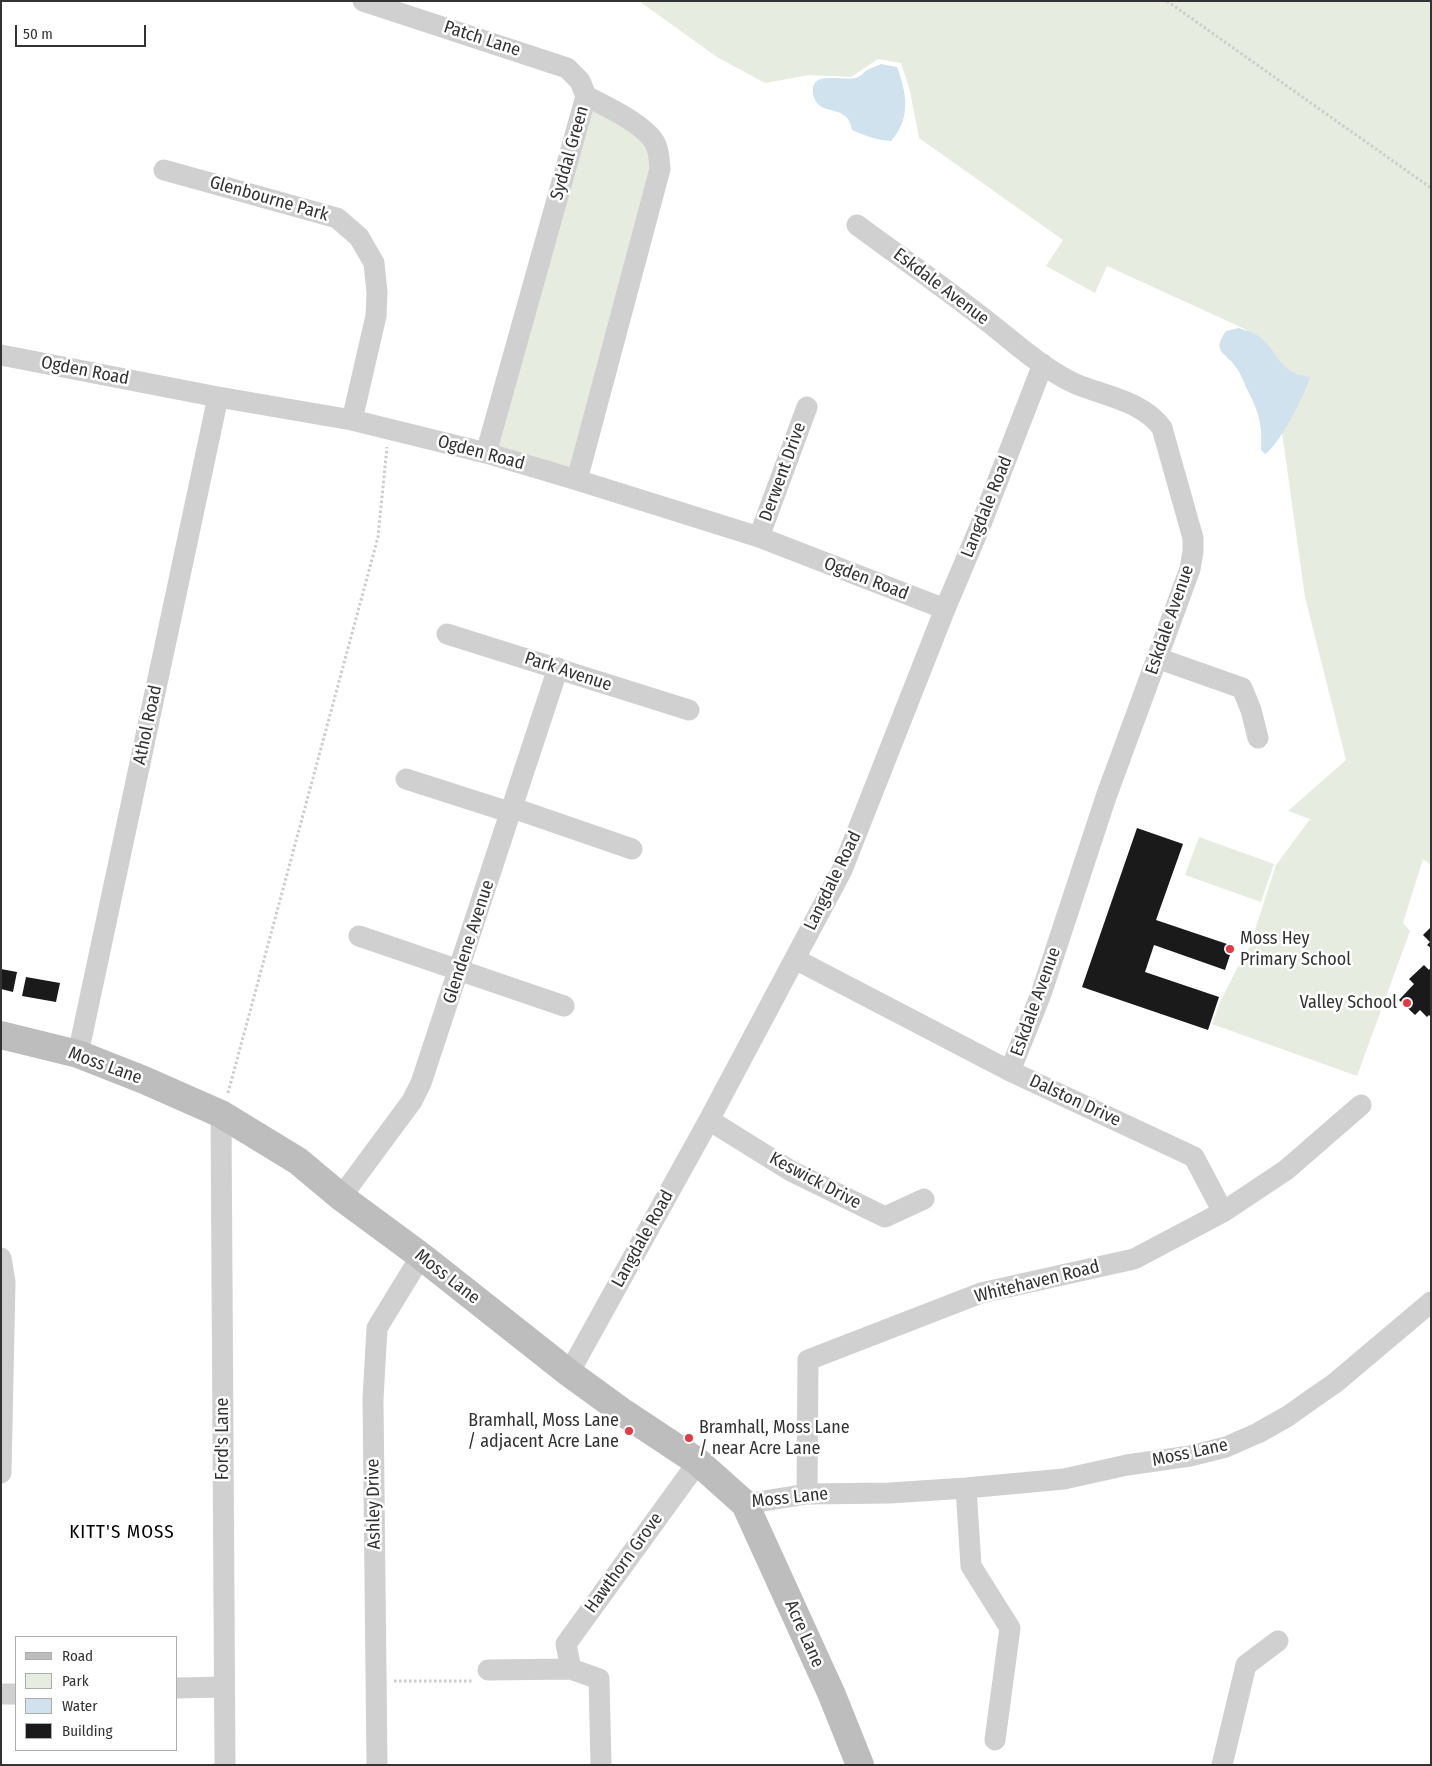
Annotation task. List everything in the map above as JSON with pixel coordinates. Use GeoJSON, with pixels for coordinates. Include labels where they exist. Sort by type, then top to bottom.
{"type":"FeatureCollection","features":[{"type":"Feature","properties":{"kind":"main road","name":"Moss Lane"},"geometry":{"type":"LineString","coordinates":[[1,1035],[78,1054],[144,1080],[221,1115],[302,1164],[341,1197],[421,1256],[569,1373],[624,1413],[698,1462],[745,1504]]}},
{"type":"Feature","properties":{"kind":"main road","name":"Acre Lane"},"geometry":{"type":"LineString","coordinates":[[745,1504],[832,1696],[860,1765]]}},
{"type":"Feature","properties":{"kind":"street","name":"Patch Lane"},"geometry":{"type":"LineString","coordinates":[[363,1],[567,68],[580,81],[586,96]]}},
{"type":"Feature","properties":{"kind":"street","name":"Syddal Green"},"geometry":{"type":"LineString","coordinates":[[486,454],[586,96],[618,112],[651,137],[659,152],[660,170],[577,480]]}},
{"type":"Feature","properties":{"kind":"street","name":"Glenbourne Park"},"geometry":{"type":"LineString","coordinates":[[164,170],[337,218],[359,237],[374,263],[377,293],[376,316],[352,420]]}},
{"type":"Feature","properties":{"kind":"street","name":"Eskdale Avenue"},"geometry":{"type":"LineString","coordinates":[[858,225],[1043,364],[1074,383],[1150,414],[1162,428],[1192,538],[1193,552],[1190,569],[1107,794],[1041,994],[1010,1071]]}},
{"type":"Feature","properties":{"kind":"street","name":"Ogden Road"},"geometry":{"type":"LineString","coordinates":[[1,354],[218,397],[352,420],[486,454],[577,480],[759,537],[945,609]]}},
{"type":"Feature","properties":{"kind":"street","name":"Langdale Road"},"geometry":{"type":"LineString","coordinates":[[569,1373],[709,1120],[842,870],[1043,364]]}},
{"type":"Feature","properties":{"kind":"street","name":"Athol Road"},"geometry":{"type":"LineString","coordinates":[[78,1054],[218,397]]}},
{"type":"Feature","properties":{"kind":"street","name":"Derwent Drive"},"geometry":{"type":"LineString","coordinates":[[759,537],[807,406]]}},
{"type":"Feature","properties":{"kind":"street","name":"Park Avenue"},"geometry":{"type":"LineString","coordinates":[[447,634],[689,710]]}},
{"type":"Feature","properties":{"kind":"street"},"geometry":{"type":"LineString","coordinates":[[1158,658],[1242,688],[1251,710],[1258,738]]}},
{"type":"Feature","properties":{"kind":"street","name":"Glendene Avenue"},"geometry":{"type":"LineString","coordinates":[[341,1197],[412,1101],[427,1066],[558,668]]}},
{"type":"Feature","properties":{"kind":"street"},"geometry":{"type":"LineString","coordinates":[[406,779],[632,849]]}},
{"type":"Feature","properties":{"kind":"street"},"geometry":{"type":"LineString","coordinates":[[359,936],[564,1006]]}},
{"type":"Feature","properties":{"kind":"street","name":"Dalston Drive"},"geometry":{"type":"LineString","coordinates":[[795,959],[1010,1071],[1194,1156],[1223,1212]]}},
{"type":"Feature","properties":{"kind":"street","name":"Whitehaven Road"},"geometry":{"type":"LineString","coordinates":[[807,1494],[808,1360],[981,1293],[1134,1259],[1223,1212],[1286,1170],[1361,1105]]}},
{"type":"Feature","properties":{"kind":"street","name":"Ford's Lane"},"geometry":{"type":"LineString","coordinates":[[221,1115],[225,1765]]}},
{"type":"Feature","properties":{"kind":"street","name":"Keswick Drive"},"geometry":{"type":"LineString","coordinates":[[709,1120],[791,1171],[885,1217],[924,1199]]}},
{"type":"Feature","properties":{"kind":"street","name":"Ashley Drive"},"geometry":{"type":"LineString","coordinates":[[377,1765],[373,1399],[377,1328],[421,1256]]}},
{"type":"Feature","properties":{"kind":"street"},"geometry":{"type":"LineString","coordinates":[[1,1258],[5,1282],[1,1473]]}},
{"type":"Feature","properties":{"kind":"street","name":"Moss Lane"},"geometry":{"type":"LineString","coordinates":[[745,1504],[807,1494],[966,1488],[1064,1479],[1127,1465],[1190,1456],[1226,1447],[1258,1433],[1288,1416],[1320,1394],[1431,1302]]}},
{"type":"Feature","properties":{"kind":"street","name":"Hawthorn Grove"},"geometry":{"type":"LineString","coordinates":[[571,1670],[566,1644],[698,1462]]}},
{"type":"Feature","properties":{"kind":"street"},"geometry":{"type":"LineString","coordinates":[[966,1488],[971,1566],[1010,1628],[995,1740]]}},
{"type":"Feature","properties":{"kind":"street"},"geometry":{"type":"LineString","coordinates":[[1222,1765],[1246,1664],[1278,1641]]}},
{"type":"Feature","properties":{"kind":"street"},"geometry":{"type":"LineString","coordinates":[[488,1670],[571,1670],[599,1679],[601,1765]]}},
{"type":"Feature","properties":{"kind":"street"},"geometry":{"type":"LineString","coordinates":[[178,1688],[224,1686]]}},
{"type":"Feature","properties":{"kind":"street"},"geometry":{"type":"LineString","coordinates":[[1,1694],[15,1694]]}},
{"type":"Feature","properties":{"kind":"path"},"geometry":{"type":"LineString","coordinates":[[1167,1],[1431,188]]}},
{"type":"Feature","properties":{"kind":"path"},"geometry":{"type":"LineString","coordinates":[[221,1115],[378,537],[388,429]]}},
{"type":"Feature","properties":{"kind":"path"},"geometry":{"type":"LineString","coordinates":[[376,1681],[485,1682],[488,1670]]}},
{"type":"Feature","properties":{"kind":"green space"},"geometry":{"type":"Polygon","coordinates":[[[639,1],[1431,1],[1431,865],[1423,859],[1403,923],[1410,931],[1357,1076],[1212,1024],[1220,1002],[1245,953],[1247,954],[1276,865],[1310,819],[1288,811],[1346,760],[1305,597],[1273,368],[1245,329],[1107,266],[1095,293],[1046,266],[1063,240],[919,138],[910,91],[901,63],[878,59],[851,77],[809,75],[765,83],[717,57],[639,1]]]}},
{"type":"Feature","properties":{"kind":"green space"},"geometry":{"type":"Polygon","coordinates":[[[586,96],[659,152],[577,480],[486,453],[586,96]]]}},
{"type":"Feature","properties":{"kind":"green space"},"geometry":{"type":"Polygon","coordinates":[[[1199,837],[1274,864],[1261,902],[1185,875],[1199,837]]]}},
{"type":"Feature","properties":{"kind":"water"},"geometry":{"type":"Polygon","coordinates":[[[881,64],[897,67],[905,96],[902,124],[891,141],[881,140],[852,130],[845,116],[822,107],[814,97],[813,88],[816,82],[821,79],[858,77],[867,70],[881,64]]]}},
{"type":"Feature","properties":{"kind":"water"},"geometry":{"type":"Polygon","coordinates":[[[1239,328],[1259,336],[1292,372],[1310,377],[1291,419],[1277,441],[1265,454],[1261,450],[1259,417],[1254,403],[1234,364],[1220,349],[1221,340],[1226,331],[1239,328]]]}},
{"type":"Feature","properties":{"kind":"building"},"geometry":{"type":"Polygon","coordinates":[[[1137,828],[1183,844],[1156,920],[1233,946],[1225,970],[1154,945],[1145,972],[1219,997],[1208,1030],[1082,987],[1137,828]]]}},
{"type":"Feature","properties":{"kind":"building"},"geometry":{"type":"Polygon","coordinates":[[[1431,927],[1431,948],[1427,945],[1430,942],[1423,935],[1431,927]]]}},
{"type":"Feature","properties":{"kind":"building"},"geometry":{"type":"Polygon","coordinates":[[[1424,965],[1429,970],[1431,967],[1431,1017],[1429,1015],[1427,1017],[1420,1010],[1415,1015],[1399,1000],[1414,984],[1409,979],[1424,965]]]}},
{"type":"Feature","properties":{"kind":"building"},"geometry":{"type":"Polygon","coordinates":[[[1,969],[17,972],[13,992],[1,989],[1,969]]]}},
{"type":"Feature","properties":{"kind":"building"},"geometry":{"type":"Polygon","coordinates":[[[26,977],[60,983],[56,1002],[22,996],[26,977]]]}},
{"type":"Feature","properties":{"kind":"place","name":"Moss Hey Primary School"},"geometry":{"type":"Point","coordinates":[1230,949]}},
{"type":"Feature","properties":{"kind":"place","name":"Valley School"},"geometry":{"type":"Point","coordinates":[1407,1003]}},
{"type":"Feature","properties":{"kind":"place","name":"Bramhall, Moss Lane / adjacent Acre Lane"},"geometry":{"type":"Point","coordinates":[629,1431]}},
{"type":"Feature","properties":{"kind":"place","name":"Bramhall, Moss Lane / near Acre Lane"},"geometry":{"type":"Point","coordinates":[689,1438]}},
{"type":"Feature","properties":{"kind":"district","name":"KITT'S MOSS"},"geometry":{"type":"Point","coordinates":[122,1533]}}]}
